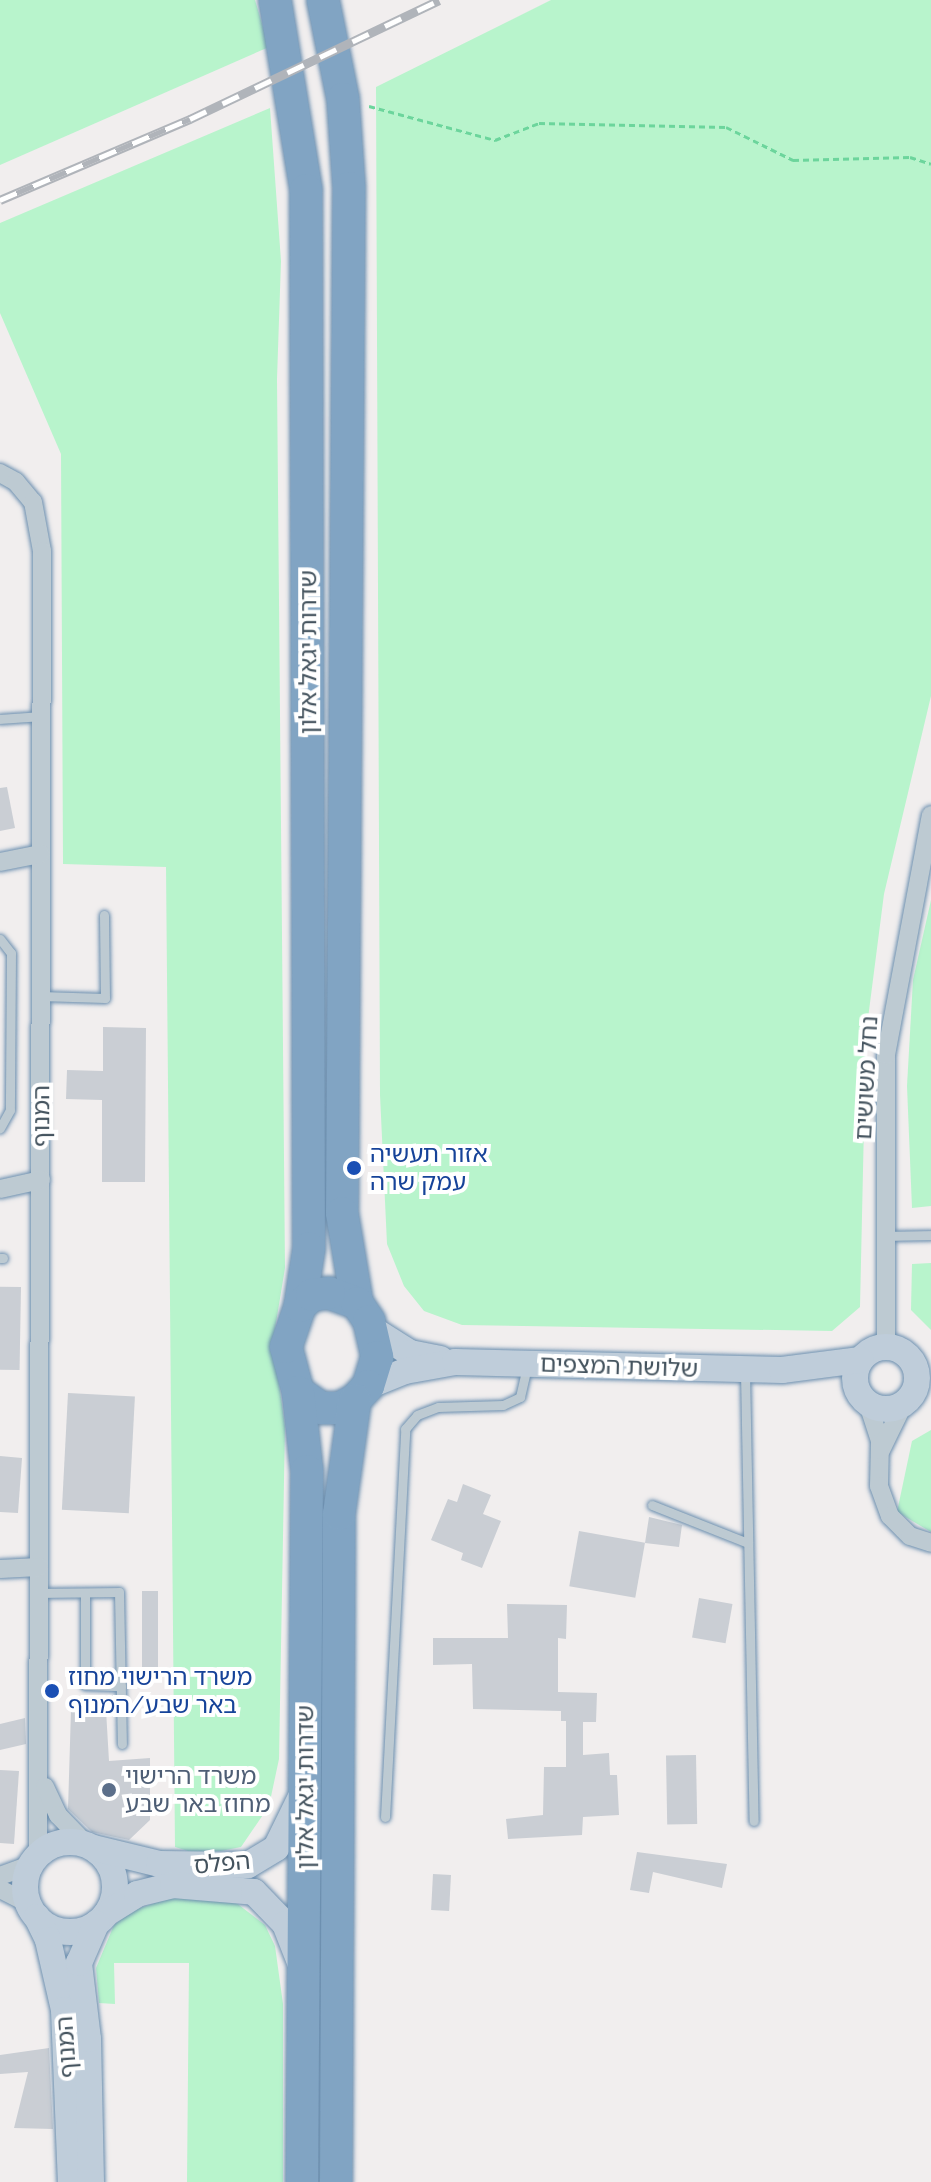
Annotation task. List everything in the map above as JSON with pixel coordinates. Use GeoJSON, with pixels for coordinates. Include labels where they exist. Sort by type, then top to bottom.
{"type":"FeatureCollection","features":[{"type":"Feature","properties":{"kind":"highway","name":"שדרות יגאל אלון"},"geometry":{"type":"LineString","coordinates":[[275,0],[306,190],[309,1248],[300,1306]]}},
{"type":"Feature","properties":{"kind":"highway","name":"שדרות יגאל אלון"},"geometry":{"type":"LineString","coordinates":[[323,0],[343,99],[350,289],[342,1199],[344,1244],[365,1316]]}},
{"type":"Feature","properties":{"kind":"highway"},"geometry":{"type":"LineString","coordinates":[[329,1293],[365,1316],[377,1357],[362,1393],[340,1408],[321,1408],[298,1392],[286,1347],[300,1306],[312,1295],[329,1293]]}},
{"type":"Feature","properties":{"kind":"highway","name":"שדרות יגאל אלון"},"geometry":{"type":"LineString","coordinates":[[298,1392],[307,1471],[302,2182]]}},
{"type":"Feature","properties":{"kind":"highway","name":"שדרות יגאל אלון"},"geometry":{"type":"LineString","coordinates":[[336,2182],[339,1514],[362,1393]]}},
{"type":"Feature","properties":{"kind":"street","name":"המנוף"},"geometry":{"type":"LineString","coordinates":[[0,473],[16,482],[33,502],[41,526],[41,1776],[34,1860]]}},
{"type":"Feature","properties":{"kind":"street","name":"נחל משושים"},"geometry":{"type":"LineString","coordinates":[[909,1356],[886,1236],[886,1055],[931,815]]}},
{"type":"Feature","properties":{"kind":"street"},"geometry":{"type":"LineString","coordinates":[[0,862],[40,854]]}},
{"type":"Feature","properties":{"kind":"street"},"geometry":{"type":"LineString","coordinates":[[0,1189],[41,1180]]}},
{"type":"Feature","properties":{"kind":"street","name":"שלושת המצפים"},"geometry":{"type":"LineString","coordinates":[[365,1316],[410,1353],[455,1362],[782,1370],[860,1360]]}},
{"type":"Feature","properties":{"kind":"street"},"geometry":{"type":"LineString","coordinates":[[880,1453],[916,1393],[917,1374],[909,1356],[860,1360],[862,1397],[880,1453],[879,1486],[890,1516],[910,1536],[931,1543]]}},
{"type":"Feature","properties":{"kind":"street","name":"שלושת המצפים"},"geometry":{"type":"LineString","coordinates":[[362,1393],[405,1371],[455,1362]]}},
{"type":"Feature","properties":{"kind":"street","name":"שלושת המצפים"},"geometry":{"type":"LineString","coordinates":[[782,1370],[862,1397]]}},
{"type":"Feature","properties":{"kind":"street"},"geometry":{"type":"LineString","coordinates":[[862,1397],[886,1410],[916,1393]]}},
{"type":"Feature","properties":{"kind":"street"},"geometry":{"type":"LineString","coordinates":[[0,1569],[39,1567]]}},
{"type":"Feature","properties":{"kind":"street","name":"המנוף"},"geometry":{"type":"LineString","coordinates":[[41,1776],[58,1815],[91,1846]]}},
{"type":"Feature","properties":{"kind":"street","name":"הפלס"},"geometry":{"type":"LineString","coordinates":[[91,1846],[134,1861],[197,1867],[248,1865],[263,1859],[286,1835],[305,1782]]}},
{"type":"Feature","properties":{"kind":"street"},"geometry":{"type":"LineString","coordinates":[[0,1876],[34,1860],[56,1844],[91,1846],[105,1858],[115,1885],[101,1919],[58,1930],[0,1889]]}},
{"type":"Feature","properties":{"kind":"street"},"geometry":{"type":"LineString","coordinates":[[32,1910],[34,1860]]}},
{"type":"Feature","properties":{"kind":"street","name":"הפלס"},"geometry":{"type":"LineString","coordinates":[[101,1919],[137,1894],[173,1885],[254,1892],[285,1924],[304,1973]]}},
{"type":"Feature","properties":{"kind":"street","name":"המנוף"},"geometry":{"type":"LineString","coordinates":[[32,1910],[51,1950],[64,2010],[71,2182]]}},
{"type":"Feature","properties":{"kind":"street","name":"המנוף"},"geometry":{"type":"LineString","coordinates":[[91,2182],[88,2039],[79,1963],[101,1919]]}},
{"type":"Feature","properties":{"kind":"lane"},"geometry":{"type":"LineString","coordinates":[[0,719],[41,716]]}},
{"type":"Feature","properties":{"kind":"lane"},"geometry":{"type":"LineString","coordinates":[[40,996],[105,998],[104,915]]}},
{"type":"Feature","properties":{"kind":"lane"},"geometry":{"type":"LineString","coordinates":[[0,939],[11,953],[11,968],[10,1110],[0,1128]]}},
{"type":"Feature","properties":{"kind":"lane"},"geometry":{"type":"LineString","coordinates":[[886,1236],[931,1235]]}},
{"type":"Feature","properties":{"kind":"lane"},"geometry":{"type":"LineString","coordinates":[[385,1817],[405,1429],[417,1415],[438,1407],[503,1405],[520,1397],[527,1363]]}},
{"type":"Feature","properties":{"kind":"lane"},"geometry":{"type":"LineString","coordinates":[[745,1369],[754,1821]]}},
{"type":"Feature","properties":{"kind":"lane"},"geometry":{"type":"LineString","coordinates":[[652,1505],[748,1543]]}},
{"type":"Feature","properties":{"kind":"lane"},"geometry":{"type":"LineString","coordinates":[[40,1593],[119,1592],[122,1744]]}},
{"type":"Feature","properties":{"kind":"lane"},"geometry":{"type":"LineString","coordinates":[[85,1593],[85,1685],[121,1686]]}},
{"type":"Feature","properties":{"kind":"path"},"geometry":{"type":"LineString","coordinates":[[343,99],[495,140],[539,123],[726,127],[793,160],[910,157],[931,164]]}},
{"type":"Feature","properties":{"kind":"green space"},"geometry":{"type":"Polygon","coordinates":[[[0,0],[255,0],[269,47],[0,165],[0,0]]]}},
{"type":"Feature","properties":{"kind":"green space"},"geometry":{"type":"Polygon","coordinates":[[[551,0],[931,0],[931,696],[884,894],[866,1034],[860,1307],[832,1331],[462,1325],[424,1311],[404,1286],[387,1244],[380,1095],[376,87],[551,0]]]}},
{"type":"Feature","properties":{"kind":"green space"},"geometry":{"type":"Polygon","coordinates":[[[270,108],[281,261],[277,379],[285,1268],[273,1341],[285,1426],[279,1759],[269,1806],[241,1847],[201,1855],[175,1847],[166,867],[63,864],[61,454],[0,313],[0,223],[270,108]]]}},
{"type":"Feature","properties":{"kind":"green space"},"geometry":{"type":"Polygon","coordinates":[[[931,900],[931,1206],[912,1208],[907,1086],[913,980],[931,900]]]}},
{"type":"Feature","properties":{"kind":"green space"},"geometry":{"type":"Polygon","coordinates":[[[931,1263],[931,1330],[911,1310],[912,1264],[931,1263]]]}},
{"type":"Feature","properties":{"kind":"green space"},"geometry":{"type":"Polygon","coordinates":[[[931,1430],[931,1532],[897,1512],[912,1441],[931,1430]]]}},
{"type":"Feature","properties":{"kind":"green space"},"geometry":{"type":"Polygon","coordinates":[[[176,1896],[235,1902],[265,1925],[275,1946],[283,2004],[283,2182],[187,2182],[189,1963],[114,1963],[115,2004],[99,2003],[96,1968],[114,1925],[134,1910],[176,1896]]]}},
{"type":"Feature","properties":{"kind":"building"},"geometry":{"type":"Polygon","coordinates":[[[7,787],[15,828],[0,831],[0,788],[7,787]]]}},
{"type":"Feature","properties":{"kind":"building"},"geometry":{"type":"Polygon","coordinates":[[[103,1027],[146,1028],[145,1182],[102,1182],[102,1100],[66,1099],[67,1070],[103,1071],[103,1027]]]}},
{"type":"Feature","properties":{"kind":"building"},"geometry":{"type":"Polygon","coordinates":[[[0,1287],[21,1287],[20,1370],[0,1370],[0,1287]]]}},
{"type":"Feature","properties":{"kind":"building"},"geometry":{"type":"Polygon","coordinates":[[[68,1393],[135,1397],[129,1513],[62,1510],[68,1393]]]}},
{"type":"Feature","properties":{"kind":"building"},"geometry":{"type":"Polygon","coordinates":[[[0,1456],[22,1458],[18,1513],[0,1512],[0,1456]]]}},
{"type":"Feature","properties":{"kind":"building"},"geometry":{"type":"Polygon","coordinates":[[[463,1484],[491,1495],[483,1514],[501,1521],[482,1568],[461,1560],[463,1553],[431,1540],[448,1499],[457,1502],[463,1484]]]}},
{"type":"Feature","properties":{"kind":"building"},"geometry":{"type":"Polygon","coordinates":[[[649,1517],[682,1525],[679,1547],[645,1543],[649,1517]]]}},
{"type":"Feature","properties":{"kind":"building"},"geometry":{"type":"Polygon","coordinates":[[[579,1531],[645,1543],[635,1598],[569,1586],[579,1531]]]}},
{"type":"Feature","properties":{"kind":"building"},"geometry":{"type":"Polygon","coordinates":[[[142,1591],[158,1591],[158,1680],[142,1680],[142,1591]]]}},
{"type":"Feature","properties":{"kind":"building"},"geometry":{"type":"Polygon","coordinates":[[[699,1598],[732,1604],[726,1643],[692,1637],[699,1598]]]}},
{"type":"Feature","properties":{"kind":"building"},"geometry":{"type":"Polygon","coordinates":[[[507,1604],[567,1605],[566,1639],[558,1638],[558,1692],[597,1693],[596,1722],[583,1722],[583,1755],[609,1753],[610,1775],[617,1775],[619,1815],[583,1817],[582,1835],[508,1839],[506,1819],[543,1815],[544,1767],[566,1767],[566,1721],[561,1721],[561,1711],[473,1709],[472,1664],[433,1665],[433,1638],[508,1638],[507,1604]]]}},
{"type":"Feature","properties":{"kind":"building","name":"משרד הרישוי מחוז באר שבע"},"geometry":{"type":"Polygon","coordinates":[[[71,1710],[106,1710],[109,1761],[150,1758],[150,1820],[129,1840],[92,1832],[68,1809],[71,1710]]]}},
{"type":"Feature","properties":{"kind":"building"},"geometry":{"type":"Polygon","coordinates":[[[25,1718],[26,1744],[0,1750],[0,1724],[25,1718]]]}},
{"type":"Feature","properties":{"kind":"building"},"geometry":{"type":"Polygon","coordinates":[[[696,1755],[697,1824],[667,1825],[666,1756],[696,1755]]]}},
{"type":"Feature","properties":{"kind":"building"},"geometry":{"type":"Polygon","coordinates":[[[0,1770],[19,1771],[14,1844],[0,1843],[0,1770]]]}},
{"type":"Feature","properties":{"kind":"building"},"geometry":{"type":"Polygon","coordinates":[[[637,1852],[727,1864],[722,1888],[653,1872],[649,1893],[630,1890],[637,1852]]]}},
{"type":"Feature","properties":{"kind":"building"},"geometry":{"type":"Polygon","coordinates":[[[433,1874],[451,1875],[449,1911],[431,1910],[433,1874]]]}},
{"type":"Feature","properties":{"kind":"building"},"geometry":{"type":"Polygon","coordinates":[[[49,2048],[53,2129],[14,2128],[28,2072],[0,2074],[0,2055],[49,2048]]]}},
{"type":"Feature","properties":{"kind":"railway"},"geometry":{"type":"LineString","coordinates":[[0,200],[190,119],[439,0]]}},
{"type":"Feature","properties":{"kind":"place","name":"אזור תעשיה עמק שרה"},"geometry":{"type":"Point","coordinates":[354,1168]}},
{"type":"Feature","properties":{"kind":"place","name":"משרד הרישוי מחוז באר שבע/המנוף"},"geometry":{"type":"Point","coordinates":[52,1691]}},
{"type":"Feature","properties":{"kind":"place","name":"משרד הרישוי מחוז באר שבע"},"geometry":{"type":"Point","coordinates":[109,1790]}}]}
